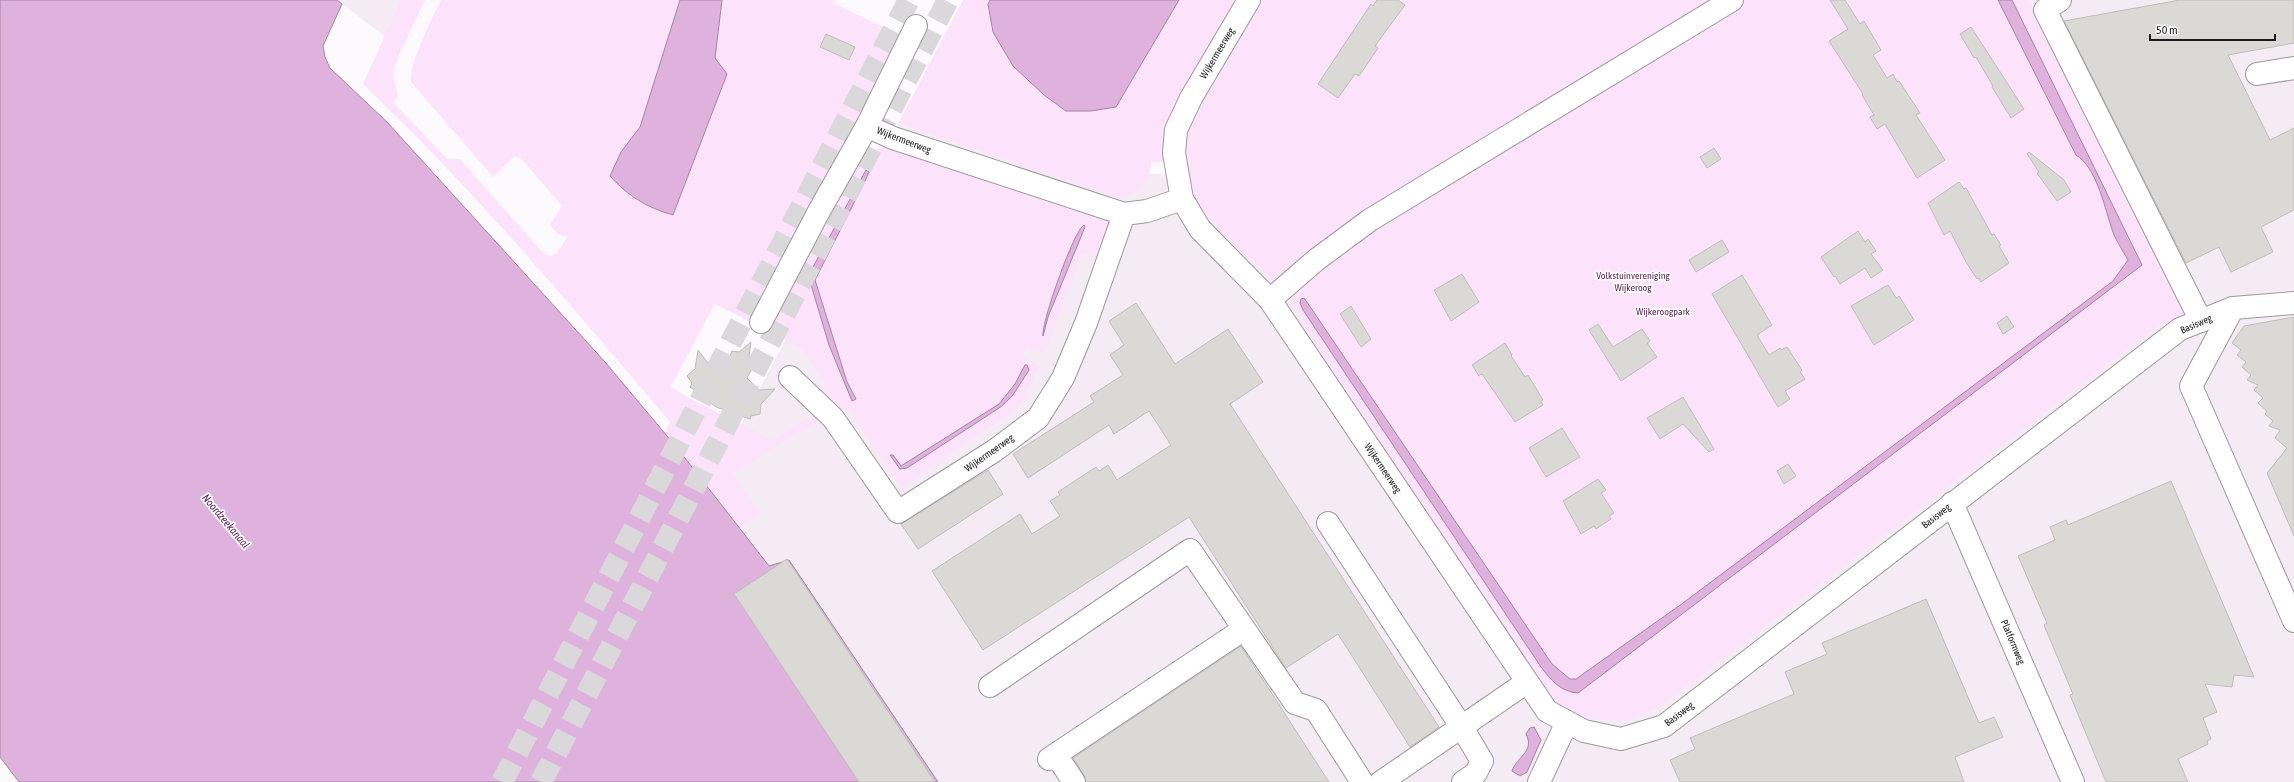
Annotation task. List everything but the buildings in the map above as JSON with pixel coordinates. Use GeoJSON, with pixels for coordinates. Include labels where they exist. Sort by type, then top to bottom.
{"type":"FeatureCollection","features":[{"type":"Feature","properties":{"kind":"street","name":"Wijkermeerweg"},"geometry":{"type":"LineString","coordinates":[[1249,0],[1190,98],[1176,130],[1174,153],[1182,199],[1200,229],[1270,300],[1547,711],[1576,727]]}},
{"type":"Feature","properties":{"kind":"street"},"geometry":{"type":"LineString","coordinates":[[1270,300],[1316,260],[1370,220],[1732,0]]}},
{"type":"Feature","properties":{"kind":"street"},"geometry":{"type":"LineString","coordinates":[[2060,0],[2045,10],[2201,321]]}},
{"type":"Feature","properties":{"kind":"street","name":"Wijkermeerweg"},"geometry":{"type":"LineString","coordinates":[[761,322],[818,213],[867,126],[916,26]]}},
{"type":"Feature","properties":{"kind":"street"},"geometry":{"type":"LineString","coordinates":[[2257,74],[2294,68]]}},
{"type":"Feature","properties":{"kind":"street","name":"Wijkermeerweg"},"geometry":{"type":"LineString","coordinates":[[867,126],[893,138],[1124,214],[1147,211],[1182,199]]}},
{"type":"Feature","properties":{"kind":"street","name":"Wijkermeerweg"},"geometry":{"type":"LineString","coordinates":[[790,377],[833,418],[898,512],[994,452],[1038,418],[1063,378],[1086,324],[1124,214]]}},
{"type":"Feature","properties":{"kind":"street","name":"Basisweg"},"geometry":{"type":"LineString","coordinates":[[1576,727],[1622,739],[1664,726],[2180,329],[2233,308],[2294,303]]}},
{"type":"Feature","properties":{"kind":"street"},"geometry":{"type":"LineString","coordinates":[[2233,308],[2191,386],[2294,620]]}},
{"type":"Feature","properties":{"kind":"street","name":"Platformweg"},"geometry":{"type":"LineString","coordinates":[[1952,503],[2073,782]]}},
{"type":"Feature","properties":{"kind":"street"},"geometry":{"type":"LineString","coordinates":[[1328,523],[1461,726],[1482,761],[1476,773],[1463,782]]}},
{"type":"Feature","properties":{"kind":"street"},"geometry":{"type":"LineString","coordinates":[[990,686],[1190,550],[1296,703],[1316,710],[1362,782]]}},
{"type":"Feature","properties":{"kind":"street"},"geometry":{"type":"LineString","coordinates":[[1074,782],[1053,757],[1244,629]]}},
{"type":"Feature","properties":{"kind":"street"},"geometry":{"type":"LineString","coordinates":[[1381,782],[1527,682]]}},
{"type":"Feature","properties":{"kind":"street"},"geometry":{"type":"LineString","coordinates":[[1539,782],[1576,727]]}},
{"type":"Feature","properties":{"kind":"shaded area"},"geometry":{"type":"Polygon","coordinates":[[[337,0],[410,0],[390,40],[337,0]]]}},
{"type":"Feature","properties":{"kind":"shaded area"},"geometry":{"type":"Polygon","coordinates":[[[2022,0],[2294,0],[2294,782],[938,782],[789,560],[769,567],[708,488],[898,124],[1048,174],[1202,174],[2022,0]]]}},
{"type":"Feature","properties":{"kind":"green space"},"geometry":{"type":"Polygon","coordinates":[[[401,0],[425,0],[399,55],[393,75],[398,95],[394,103],[447,159],[460,159],[543,253],[551,256],[557,253],[568,236],[559,235],[550,225],[562,206],[520,157],[514,157],[493,177],[411,82],[413,64],[417,53],[441,0],[680,0],[640,127],[621,152],[624,192],[639,202],[673,215],[727,74],[715,58],[722,0],[834,0],[833,3],[902,36],[753,323],[715,304],[671,386],[685,396],[773,440],[818,411],[823,418],[732,474],[759,513],[739,528],[665,433],[670,422],[633,378],[483,207],[404,124],[363,84],[401,0]]]}},
{"type":"Feature","properties":{"kind":"green space","name":"Volkstuinvereniging Wijkeroog"},"geometry":{"type":"Polygon","coordinates":[[[963,0],[2028,0],[2188,313],[2155,328],[1664,703],[1631,721],[1587,719],[1570,715],[1546,697],[1327,366],[1302,319],[1289,301],[1267,274],[1240,251],[1216,227],[1189,190],[1186,162],[1152,162],[1145,183],[1142,187],[1133,193],[1118,198],[898,124],[963,0]]]}},
{"type":"Feature","properties":{"kind":"green space"},"geometry":{"type":"Polygon","coordinates":[[[885,147],[918,155],[1098,214],[1111,226],[1096,258],[1083,252],[1045,353],[1027,348],[1022,356],[1040,366],[1022,400],[1014,411],[902,487],[855,420],[852,410],[836,411],[823,387],[826,383],[800,347],[766,331],[861,153],[885,147]],[[864,171],[813,267],[810,280],[838,370],[848,394],[856,399],[847,382],[815,280],[869,172],[864,171]],[[1085,227],[1076,237],[1046,313],[1045,335],[1048,317],[1085,227]],[[1025,365],[1015,384],[999,404],[900,466],[893,456],[900,469],[1002,406],[1013,395],[1029,370],[1025,365]]]}},
{"type":"Feature","properties":{"kind":"water","name":"Noordzeekanaal"},"geometry":{"type":"Polygon","coordinates":[[[0,0],[337,0],[342,4],[323,46],[325,57],[330,68],[387,122],[605,362],[678,449],[769,566],[789,560],[938,782],[19,782],[0,757],[0,0]]]}},
{"type":"Feature","properties":{"kind":"water"},"geometry":{"type":"Polygon","coordinates":[[[680,0],[722,0],[715,58],[727,74],[673,215],[646,205],[624,190],[610,176],[621,152],[640,127],[680,0]]]}},
{"type":"Feature","properties":{"kind":"water"},"geometry":{"type":"Polygon","coordinates":[[[990,0],[1179,0],[1116,107],[1091,111],[1066,111],[1044,95],[1013,66],[993,32],[988,4],[990,0]]]}},
{"type":"Feature","properties":{"kind":"water"},"geometry":{"type":"Polygon","coordinates":[[[1998,0],[2012,0],[2142,265],[1578,693],[1561,688],[1541,667],[1303,310],[1300,303],[1301,299],[1304,298],[1552,664],[1570,679],[1576,679],[1683,603],[2113,281],[2128,260],[2114,235],[2094,177],[2089,168],[2076,155],[1998,0]]]}},
{"type":"Feature","properties":{"kind":"water"},"geometry":{"type":"Polygon","coordinates":[[[866,170],[869,172],[865,181],[815,280],[847,382],[856,399],[852,401],[829,345],[810,280],[813,267],[866,170]]]}},
{"type":"Feature","properties":{"kind":"water"},"geometry":{"type":"Polygon","coordinates":[[[1084,225],[1085,227],[1048,317],[1043,336],[1052,296],[1073,243],[1084,225]]]}},
{"type":"Feature","properties":{"kind":"water"},"geometry":{"type":"Polygon","coordinates":[[[1025,365],[1027,365],[1029,370],[1013,395],[1002,406],[907,468],[900,469],[890,455],[893,455],[901,466],[999,404],[1015,384],[1025,365]]]}},
{"type":"Feature","properties":{"kind":"water"},"geometry":{"type":"Polygon","coordinates":[[[1534,727],[1541,740],[1527,772],[1520,776],[1512,771],[1514,766],[1527,750],[1528,740],[1526,734],[1530,728],[1534,727]]]}},
{"type":"Feature","properties":{"kind":"tunnel"},"geometry":{"type":"LineString","coordinates":[[502,782],[909,0]]}},
{"type":"Feature","properties":{"kind":"tunnel"},"geometry":{"type":"LineString","coordinates":[[541,782],[948,0]]}},
{"type":"Feature","properties":{"kind":"park label","name":"Wijkeroogpark"},"geometry":{"type":"Point","coordinates":[1663,311]}}]}
